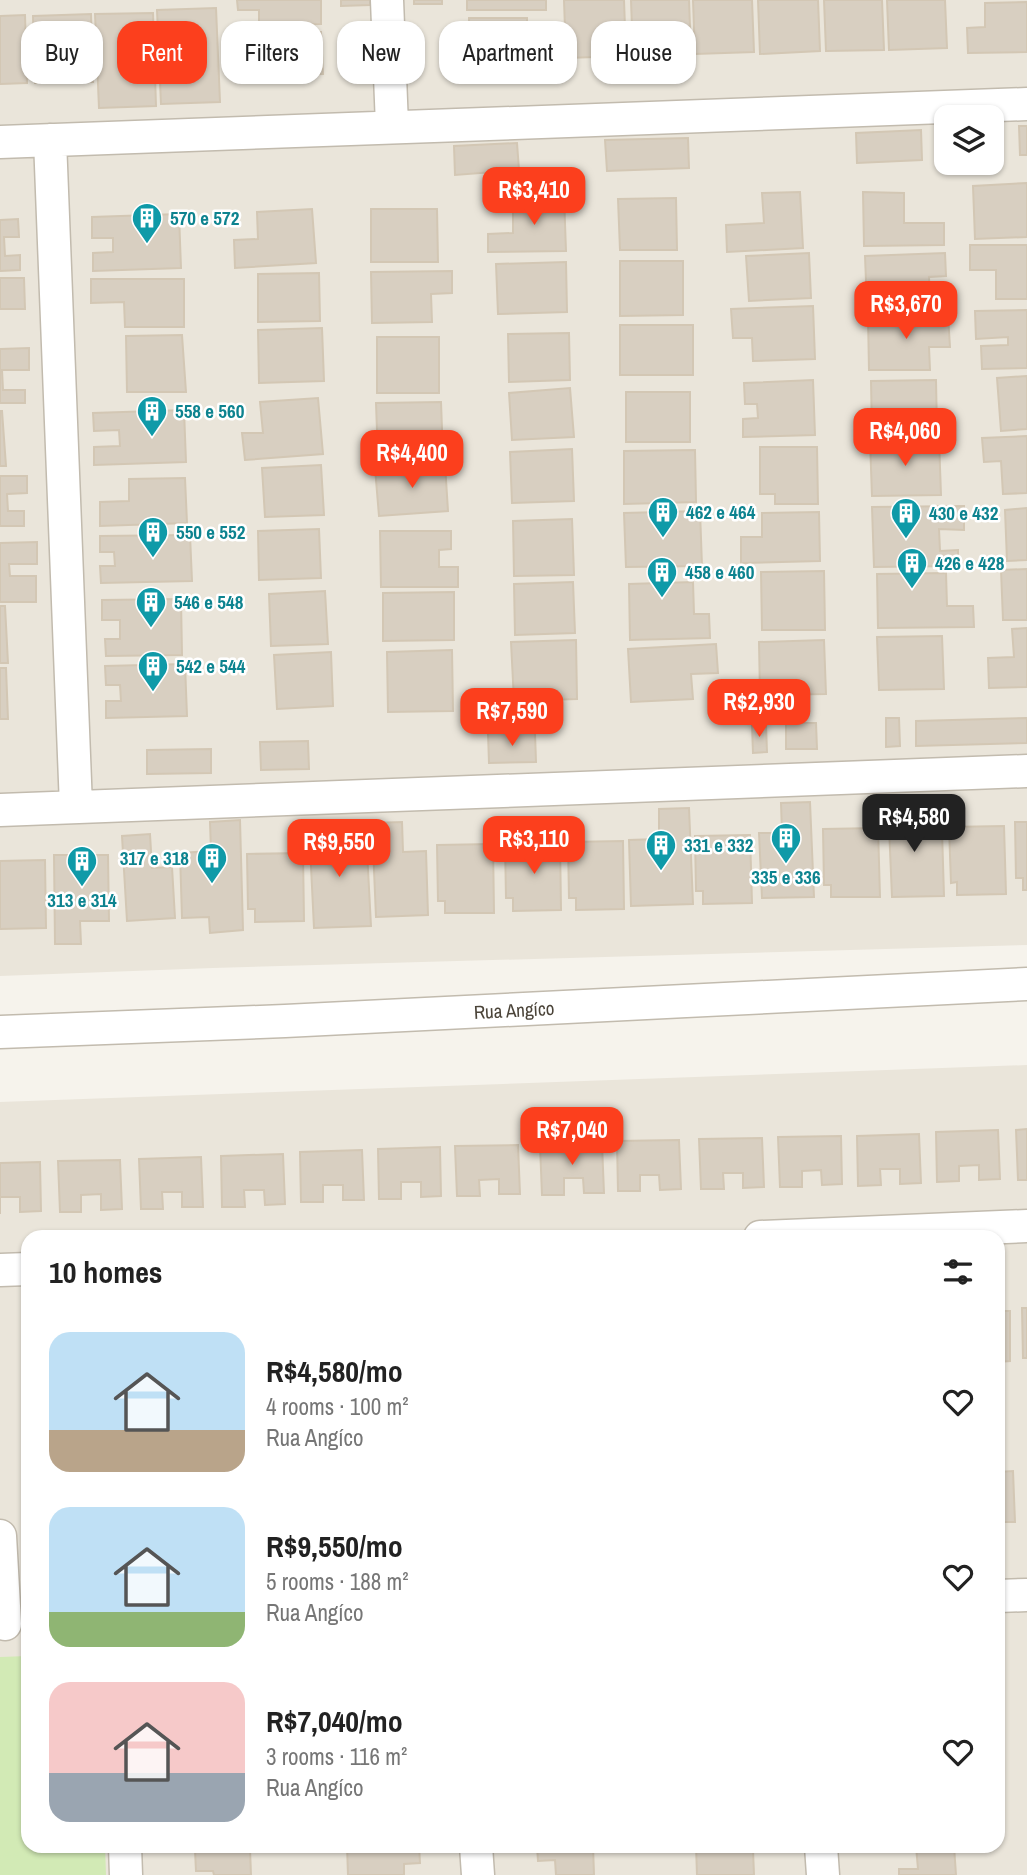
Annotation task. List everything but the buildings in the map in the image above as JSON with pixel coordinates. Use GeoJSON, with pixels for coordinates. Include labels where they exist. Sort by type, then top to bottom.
{"type":"FeatureCollection","features":[{"type":"Feature","properties":{"kind":"street"},"geometry":{"type":"LineString","coordinates":[[387,0],[392,126]]}},
{"type":"Feature","properties":{"kind":"street"},"geometry":{"type":"LineString","coordinates":[[0,142],[1027,104]]}},
{"type":"Feature","properties":{"kind":"street"},"geometry":{"type":"LineString","coordinates":[[50,140],[76,807]]}},
{"type":"Feature","properties":{"kind":"street"},"geometry":{"type":"LineString","coordinates":[[0,810],[1027,771]]}},
{"type":"Feature","properties":{"kind":"street","name":"Rua Angíco"},"geometry":{"type":"LineString","coordinates":[[0,1032],[285,1021],[1027,984]]}},
{"type":"Feature","properties":{"kind":"street"},"geometry":{"type":"LineString","coordinates":[[930,1230],[1027,1226]]}},
{"type":"Feature","properties":{"kind":"street"},"geometry":{"type":"LineString","coordinates":[[0,1270],[21,1269]]}},
{"type":"Feature","properties":{"kind":"street"},"geometry":{"type":"LineString","coordinates":[[0,1536],[11,1624]]}},
{"type":"Feature","properties":{"kind":"street"},"geometry":{"type":"LineString","coordinates":[[1005,1596],[1027,1595]]}},
{"type":"Feature","properties":{"kind":"street"},"geometry":{"type":"LineString","coordinates":[[125,1853],[126,1875]]}},
{"type":"Feature","properties":{"kind":"street"},"geometry":{"type":"LineString","coordinates":[[476,1853],[478,1875]]}},
{"type":"Feature","properties":{"kind":"street"},"geometry":{"type":"LineString","coordinates":[[821,1853],[823,1875]]}},
{"type":"Feature","properties":{"kind":"shaded area"},"geometry":{"type":"Polygon","coordinates":[[[0,0],[1027,0],[1027,945],[0,976],[0,0]]]}},
{"type":"Feature","properties":{"kind":"shaded area"},"geometry":{"type":"Polygon","coordinates":[[[1027,1065],[1027,1875],[0,1875],[0,1102],[1027,1065]]]}},
{"type":"Feature","properties":{"kind":"green space"},"geometry":{"type":"Polygon","coordinates":[[[21,1656],[21,1853],[105,1853],[106,1875],[0,1875],[0,1657],[21,1656]]]}},
{"type":"Feature","properties":{"kind":"place","name":"570 e 572"},"geometry":{"type":"Point","coordinates":[147,245]}},
{"type":"Feature","properties":{"kind":"place","name":"558 e 560"},"geometry":{"type":"Point","coordinates":[152,438]}},
{"type":"Feature","properties":{"kind":"place","name":"462 e 464"},"geometry":{"type":"Point","coordinates":[663,539]}},
{"type":"Feature","properties":{"kind":"place","name":"430 e 432"},"geometry":{"type":"Point","coordinates":[906,540]}},
{"type":"Feature","properties":{"kind":"place","name":"550 e 552"},"geometry":{"type":"Point","coordinates":[153,559]}},
{"type":"Feature","properties":{"kind":"place","name":"426 e 428"},"geometry":{"type":"Point","coordinates":[912,590]}},
{"type":"Feature","properties":{"kind":"place","name":"458 e 460"},"geometry":{"type":"Point","coordinates":[662,599]}},
{"type":"Feature","properties":{"kind":"place","name":"546 e 548"},"geometry":{"type":"Point","coordinates":[151,629]}},
{"type":"Feature","properties":{"kind":"place","name":"542 e 544"},"geometry":{"type":"Point","coordinates":[153,693]}},
{"type":"Feature","properties":{"kind":"place","name":"335 e 336"},"geometry":{"type":"Point","coordinates":[786,865]}},
{"type":"Feature","properties":{"kind":"place","name":"331 e 332"},"geometry":{"type":"Point","coordinates":[661,872]}},
{"type":"Feature","properties":{"kind":"place","name":"317 e 318"},"geometry":{"type":"Point","coordinates":[212,885]}},
{"type":"Feature","properties":{"kind":"place","name":"313 e 314"},"geometry":{"type":"Point","coordinates":[82,888]}}]}
